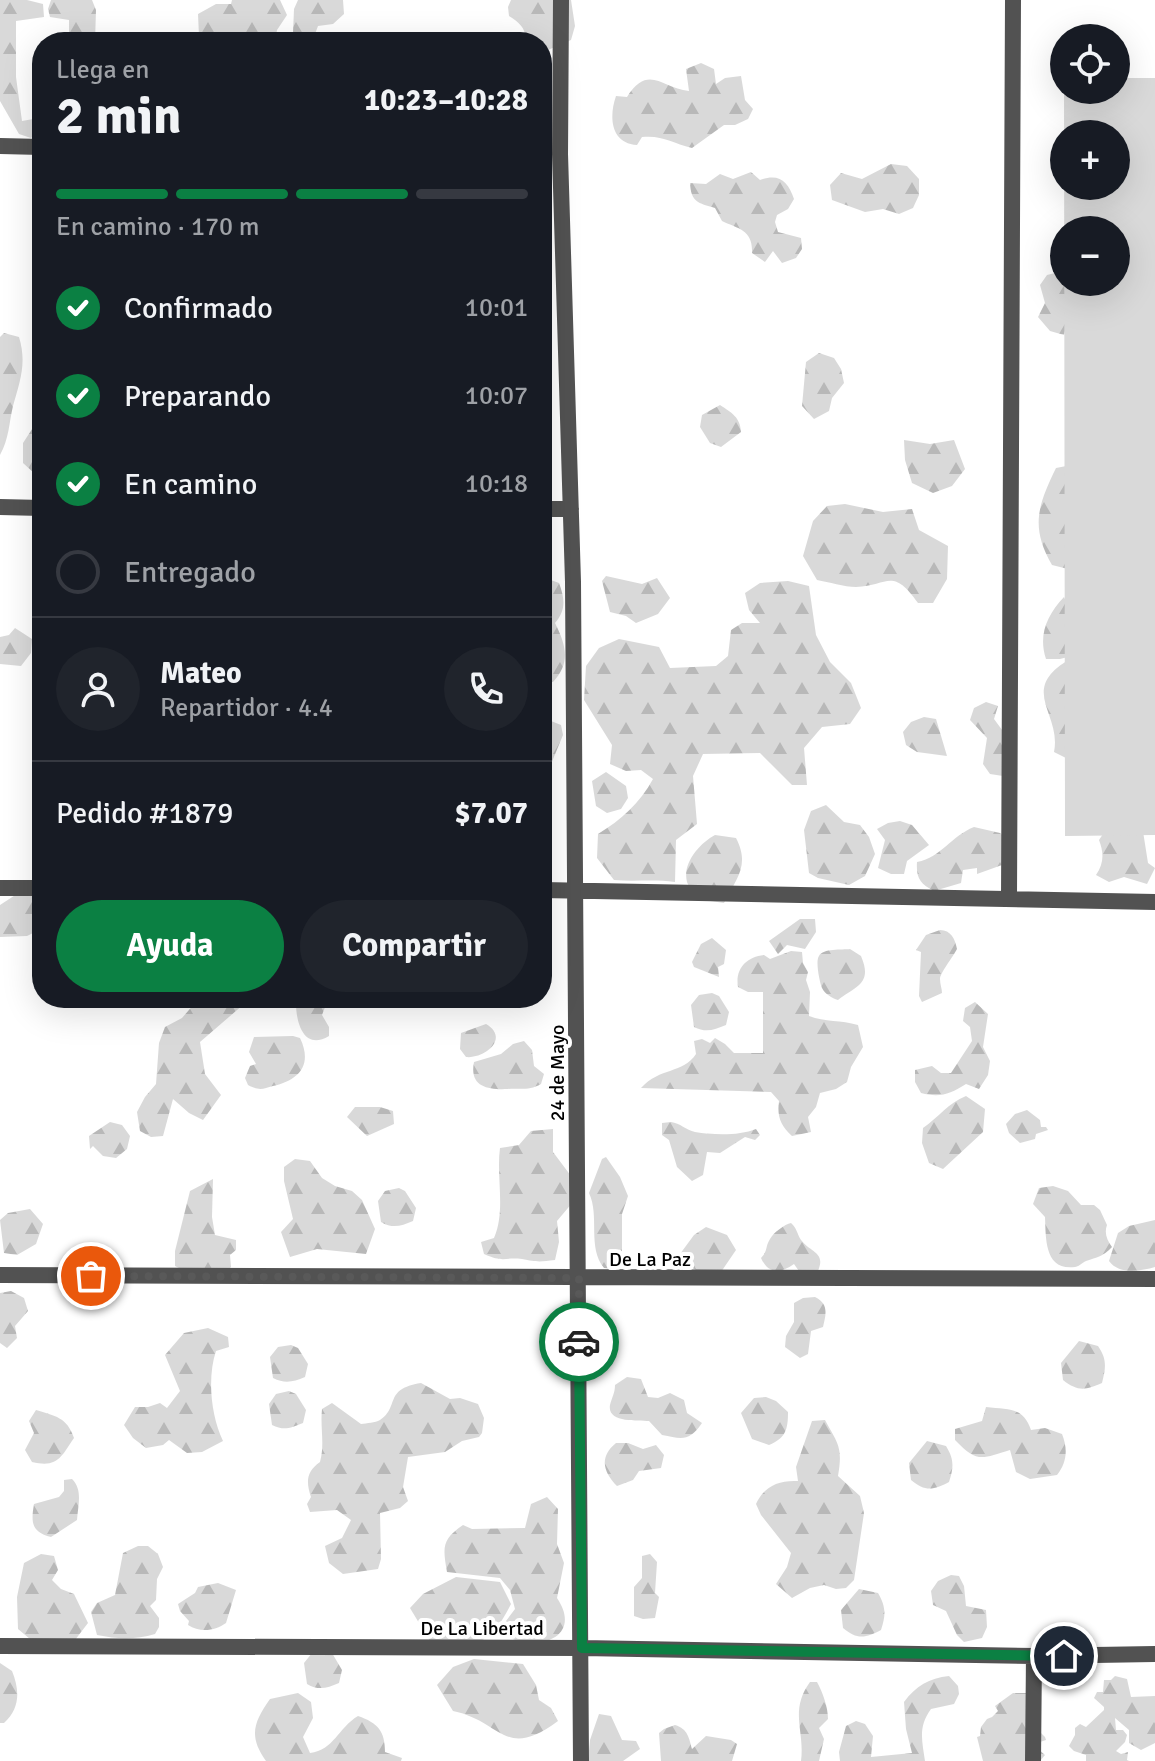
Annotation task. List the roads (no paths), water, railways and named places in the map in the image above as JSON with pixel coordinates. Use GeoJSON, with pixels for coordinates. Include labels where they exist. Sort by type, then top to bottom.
{"type":"FeatureCollection","features":[{"type":"Feature","properties":{"kind":"street","name":"24 de Mayo"},"geometry":{"type":"LineString","coordinates":[[561,0],[560,154],[571,509],[581,1761]]}},
{"type":"Feature","properties":{"kind":"street"},"geometry":{"type":"LineString","coordinates":[[1009,899],[1013,0]]}},
{"type":"Feature","properties":{"kind":"street"},"geometry":{"type":"LineString","coordinates":[[0,146],[32,147]]}},
{"type":"Feature","properties":{"kind":"street"},"geometry":{"type":"LineString","coordinates":[[552,154],[560,154]]}},
{"type":"Feature","properties":{"kind":"street"},"geometry":{"type":"LineString","coordinates":[[0,507],[32,508]]}},
{"type":"Feature","properties":{"kind":"street"},"geometry":{"type":"LineString","coordinates":[[552,509],[571,509]]}},
{"type":"Feature","properties":{"kind":"street"},"geometry":{"type":"LineString","coordinates":[[0,888],[32,888]]}},
{"type":"Feature","properties":{"kind":"street"},"geometry":{"type":"LineString","coordinates":[[552,890],[1155,902]]}},
{"type":"Feature","properties":{"kind":"street","name":"De La Paz"},"geometry":{"type":"LineString","coordinates":[[0,1275],[1155,1279]]}},
{"type":"Feature","properties":{"kind":"street","name":"De La Libertad"},"geometry":{"type":"LineString","coordinates":[[0,1646],[582,1648],[1034,1656],[1155,1654]]}},
{"type":"Feature","properties":{"kind":"street"},"geometry":{"type":"LineString","coordinates":[[1033,1761],[1034,1656]]}}]}
